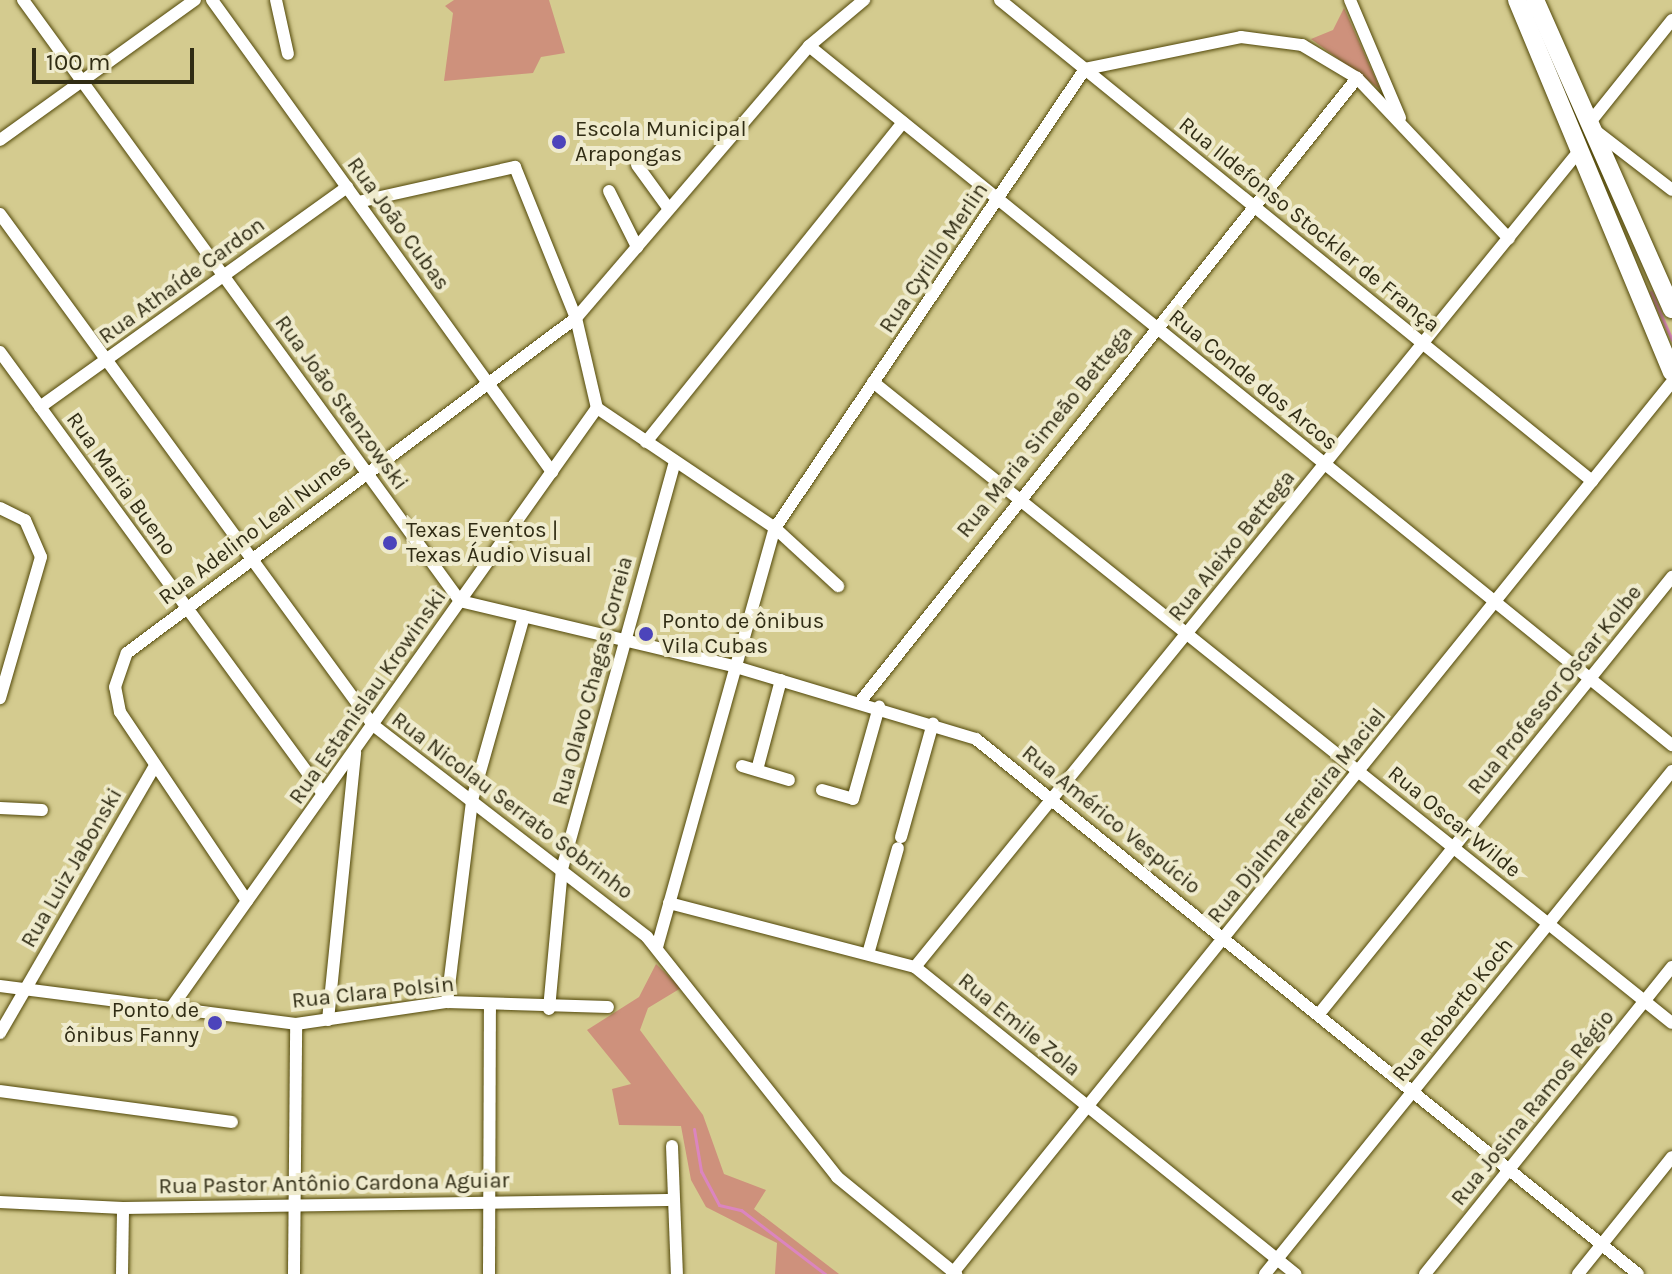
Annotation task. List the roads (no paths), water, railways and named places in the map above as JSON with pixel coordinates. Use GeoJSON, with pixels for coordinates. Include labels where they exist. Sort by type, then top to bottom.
{"type":"FeatureCollection","features":[{"type":"Feature","properties":{"kind":"main road"},"geometry":{"type":"LineString","coordinates":[[1517,0],[1672,372]]}},
{"type":"Feature","properties":{"kind":"main road"},"geometry":{"type":"LineString","coordinates":[[1535,0],[1672,309]]}},
{"type":"Feature","properties":{"kind":"street","name":"Rua João Stenzowski"},"geometry":{"type":"LineString","coordinates":[[23,0],[460,601]]}},
{"type":"Feature","properties":{"kind":"street"},"geometry":{"type":"LineString","coordinates":[[0,140],[195,0]]}},
{"type":"Feature","properties":{"kind":"street","name":"Rua João Cubas"},"geometry":{"type":"LineString","coordinates":[[212,0],[552,472]]}},
{"type":"Feature","properties":{"kind":"street"},"geometry":{"type":"LineString","coordinates":[[276,0],[288,54]]}},
{"type":"Feature","properties":{"kind":"street","name":"Rua Adelino Leal Nunes"},"geometry":{"type":"LineString","coordinates":[[155,766],[116,701],[120,665],[186,606],[576,318],[809,46],[864,0]]}},
{"type":"Feature","properties":{"kind":"street","name":"Rua Ildefonso Stockler de França"},"geometry":{"type":"LineString","coordinates":[[1000,0],[1592,481]]}},
{"type":"Feature","properties":{"kind":"street"},"geometry":{"type":"LineString","coordinates":[[1350,0],[1405,129]]}},
{"type":"Feature","properties":{"kind":"street"},"geometry":{"type":"LineString","coordinates":[[1672,20],[1588,125],[1672,190]]}},
{"type":"Feature","properties":{"kind":"street"},"geometry":{"type":"LineString","coordinates":[[1085,69],[1263,35],[1310,49],[1357,78],[1509,239]]}},
{"type":"Feature","properties":{"kind":"street","name":"Rua Conde dos Arcos"},"geometry":{"type":"LineString","coordinates":[[809,46],[1672,745]]}},
{"type":"Feature","properties":{"kind":"street","name":"Rua Cyrillo Merlin"},"geometry":{"type":"LineString","coordinates":[[657,947],[775,528],[1085,69]]}},
{"type":"Feature","properties":{"kind":"street","name":"Rua Maria Simeão Bettega"},"geometry":{"type":"LineString","coordinates":[[860,702],[1017,498],[1357,78]]}},
{"type":"Feature","properties":{"kind":"street"},"geometry":{"type":"LineString","coordinates":[[646,442],[903,122]]}},
{"type":"Feature","properties":{"kind":"street","name":"Rua Aleixo Bettega"},"geometry":{"type":"LineString","coordinates":[[915,967],[1580,150]]}},
{"type":"Feature","properties":{"kind":"street"},"geometry":{"type":"LineString","coordinates":[[1613,181],[1632,158]]}},
{"type":"Feature","properties":{"kind":"street"},"geometry":{"type":"LineString","coordinates":[[637,165],[669,209]]}},
{"type":"Feature","properties":{"kind":"street"},"geometry":{"type":"LineString","coordinates":[[358,202],[515,167],[576,318],[597,408],[775,528],[838,586]]}},
{"type":"Feature","properties":{"kind":"street","name":"Rua Athaíde Cardon"},"geometry":{"type":"LineString","coordinates":[[40,407],[347,187]]}},
{"type":"Feature","properties":{"kind":"street"},"geometry":{"type":"LineString","coordinates":[[609,191],[637,247]]}},
{"type":"Feature","properties":{"kind":"street","name":"Rua Nicolau Serrato Sobrinho"},"geometry":{"type":"LineString","coordinates":[[0,214],[373,725],[562,869],[657,947],[837,1177],[954,1273]]}},
{"type":"Feature","properties":{"kind":"street","name":"Rua Maria Bueno"},"geometry":{"type":"LineString","coordinates":[[0,352],[4,362],[323,794]]}},
{"type":"Feature","properties":{"kind":"street","name":"Rua Oscar Wilde"},"geometry":{"type":"LineString","coordinates":[[873,382],[1672,1023]]}},
{"type":"Feature","properties":{"kind":"street","name":"Rua Djalma Ferreira Maciel"},"geometry":{"type":"LineString","coordinates":[[954,1273],[1672,382]]}},
{"type":"Feature","properties":{"kind":"street","name":"Rua Estanislau Krowinski"},"geometry":{"type":"LineString","coordinates":[[171,1008],[597,408]]}},
{"type":"Feature","properties":{"kind":"street","name":"Rua Olavo Chagas Correia"},"geometry":{"type":"LineString","coordinates":[[549,1009],[562,869],[675,461]]}},
{"type":"Feature","properties":{"kind":"street"},"geometry":{"type":"LineString","coordinates":[[0,508],[25,520],[37,537],[41,566],[0,698]]}},
{"type":"Feature","properties":{"kind":"street","name":"Rua Professor Oscar Kolbe"},"geometry":{"type":"LineString","coordinates":[[1319,1014],[1672,577]]}},
{"type":"Feature","properties":{"kind":"street"},"geometry":{"type":"LineString","coordinates":[[460,601],[736,667]]}},
{"type":"Feature","properties":{"kind":"street"},"geometry":{"type":"LineString","coordinates":[[447,1002],[472,800],[524,616]]}},
{"type":"Feature","properties":{"kind":"street","name":"Rua Américo Vespúcio"},"geometry":{"type":"LineString","coordinates":[[736,667],[933,723],[989,748],[1638,1274]]}},
{"type":"Feature","properties":{"kind":"street"},"geometry":{"type":"LineString","coordinates":[[757,770],[781,680]]}},
{"type":"Feature","properties":{"kind":"street"},"geometry":{"type":"LineString","coordinates":[[822,790],[853,799],[879,707]]}},
{"type":"Feature","properties":{"kind":"street"},"geometry":{"type":"LineString","coordinates":[[868,954],[933,723]]}},
{"type":"Feature","properties":{"kind":"street"},"geometry":{"type":"LineString","coordinates":[[328,1020],[355,750]]}},
{"type":"Feature","properties":{"kind":"street"},"geometry":{"type":"LineString","coordinates":[[155,766],[247,901]]}},
{"type":"Feature","properties":{"kind":"street","name":"Rua Luiz Jabonski"},"geometry":{"type":"LineString","coordinates":[[0,1033],[155,766]]}},
{"type":"Feature","properties":{"kind":"street"},"geometry":{"type":"LineString","coordinates":[[742,766],[789,780]]}},
{"type":"Feature","properties":{"kind":"street","name":"Rua Roberto Koch"},"geometry":{"type":"LineString","coordinates":[[1265,1274],[1672,771]]}},
{"type":"Feature","properties":{"kind":"street"},"geometry":{"type":"LineString","coordinates":[[0,808],[42,810]]}},
{"type":"Feature","properties":{"kind":"street","name":"Rua Emile Zola"},"geometry":{"type":"LineString","coordinates":[[669,903],[915,967],[1296,1274]]}},
{"type":"Feature","properties":{"kind":"street","name":"Rua Josina Ramos Régio"},"geometry":{"type":"LineString","coordinates":[[1425,1274],[1672,967]]}},
{"type":"Feature","properties":{"kind":"street","name":"Rua Clara Polsin"},"geometry":{"type":"LineString","coordinates":[[0,986],[296,1024],[447,1002],[549,1009],[608,1007]]}},
{"type":"Feature","properties":{"kind":"street"},"geometry":{"type":"LineString","coordinates":[[489,1274],[490,1005]]}},
{"type":"Feature","properties":{"kind":"street"},"geometry":{"type":"LineString","coordinates":[[294,1274],[296,1024]]}},
{"type":"Feature","properties":{"kind":"street"},"geometry":{"type":"LineString","coordinates":[[0,1091],[232,1122]]}},
{"type":"Feature","properties":{"kind":"street"},"geometry":{"type":"LineString","coordinates":[[672,1146],[668,1200],[677,1274]]}},
{"type":"Feature","properties":{"kind":"street"},"geometry":{"type":"LineString","coordinates":[[1578,1274],[1672,1157]]}},
{"type":"Feature","properties":{"kind":"street","name":"Rua Pastor Antônio Cardona Aguiar"},"geometry":{"type":"LineString","coordinates":[[0,1202],[123,1208],[294,1203],[668,1200]]}},
{"type":"Feature","properties":{"kind":"street"},"geometry":{"type":"LineString","coordinates":[[122,1274],[123,1208]]}},
{"type":"Feature","properties":{"kind":"waterway"},"geometry":{"type":"LineString","coordinates":[[1651,292],[1672,340]]}},
{"type":"Feature","properties":{"kind":"waterway"},"geometry":{"type":"LineString","coordinates":[[694,1129],[701,1171],[719,1205],[741,1210],[825,1274]]}},
{"type":"Feature","properties":{"kind":"place","name":"Escola Municipal Arapongas"},"geometry":{"type":"Point","coordinates":[559,142]}},
{"type":"Feature","properties":{"kind":"place","name":"Texas Eventos | Texas Áudio Visual"},"geometry":{"type":"Point","coordinates":[390,543]}},
{"type":"Feature","properties":{"kind":"place","name":"Ponto de ônibus Vila Cubas"},"geometry":{"type":"Point","coordinates":[646,634]}},
{"type":"Feature","properties":{"kind":"place","name":"Ponto de ônibus Fanny"},"geometry":{"type":"Point","coordinates":[215,1023]}}]}
